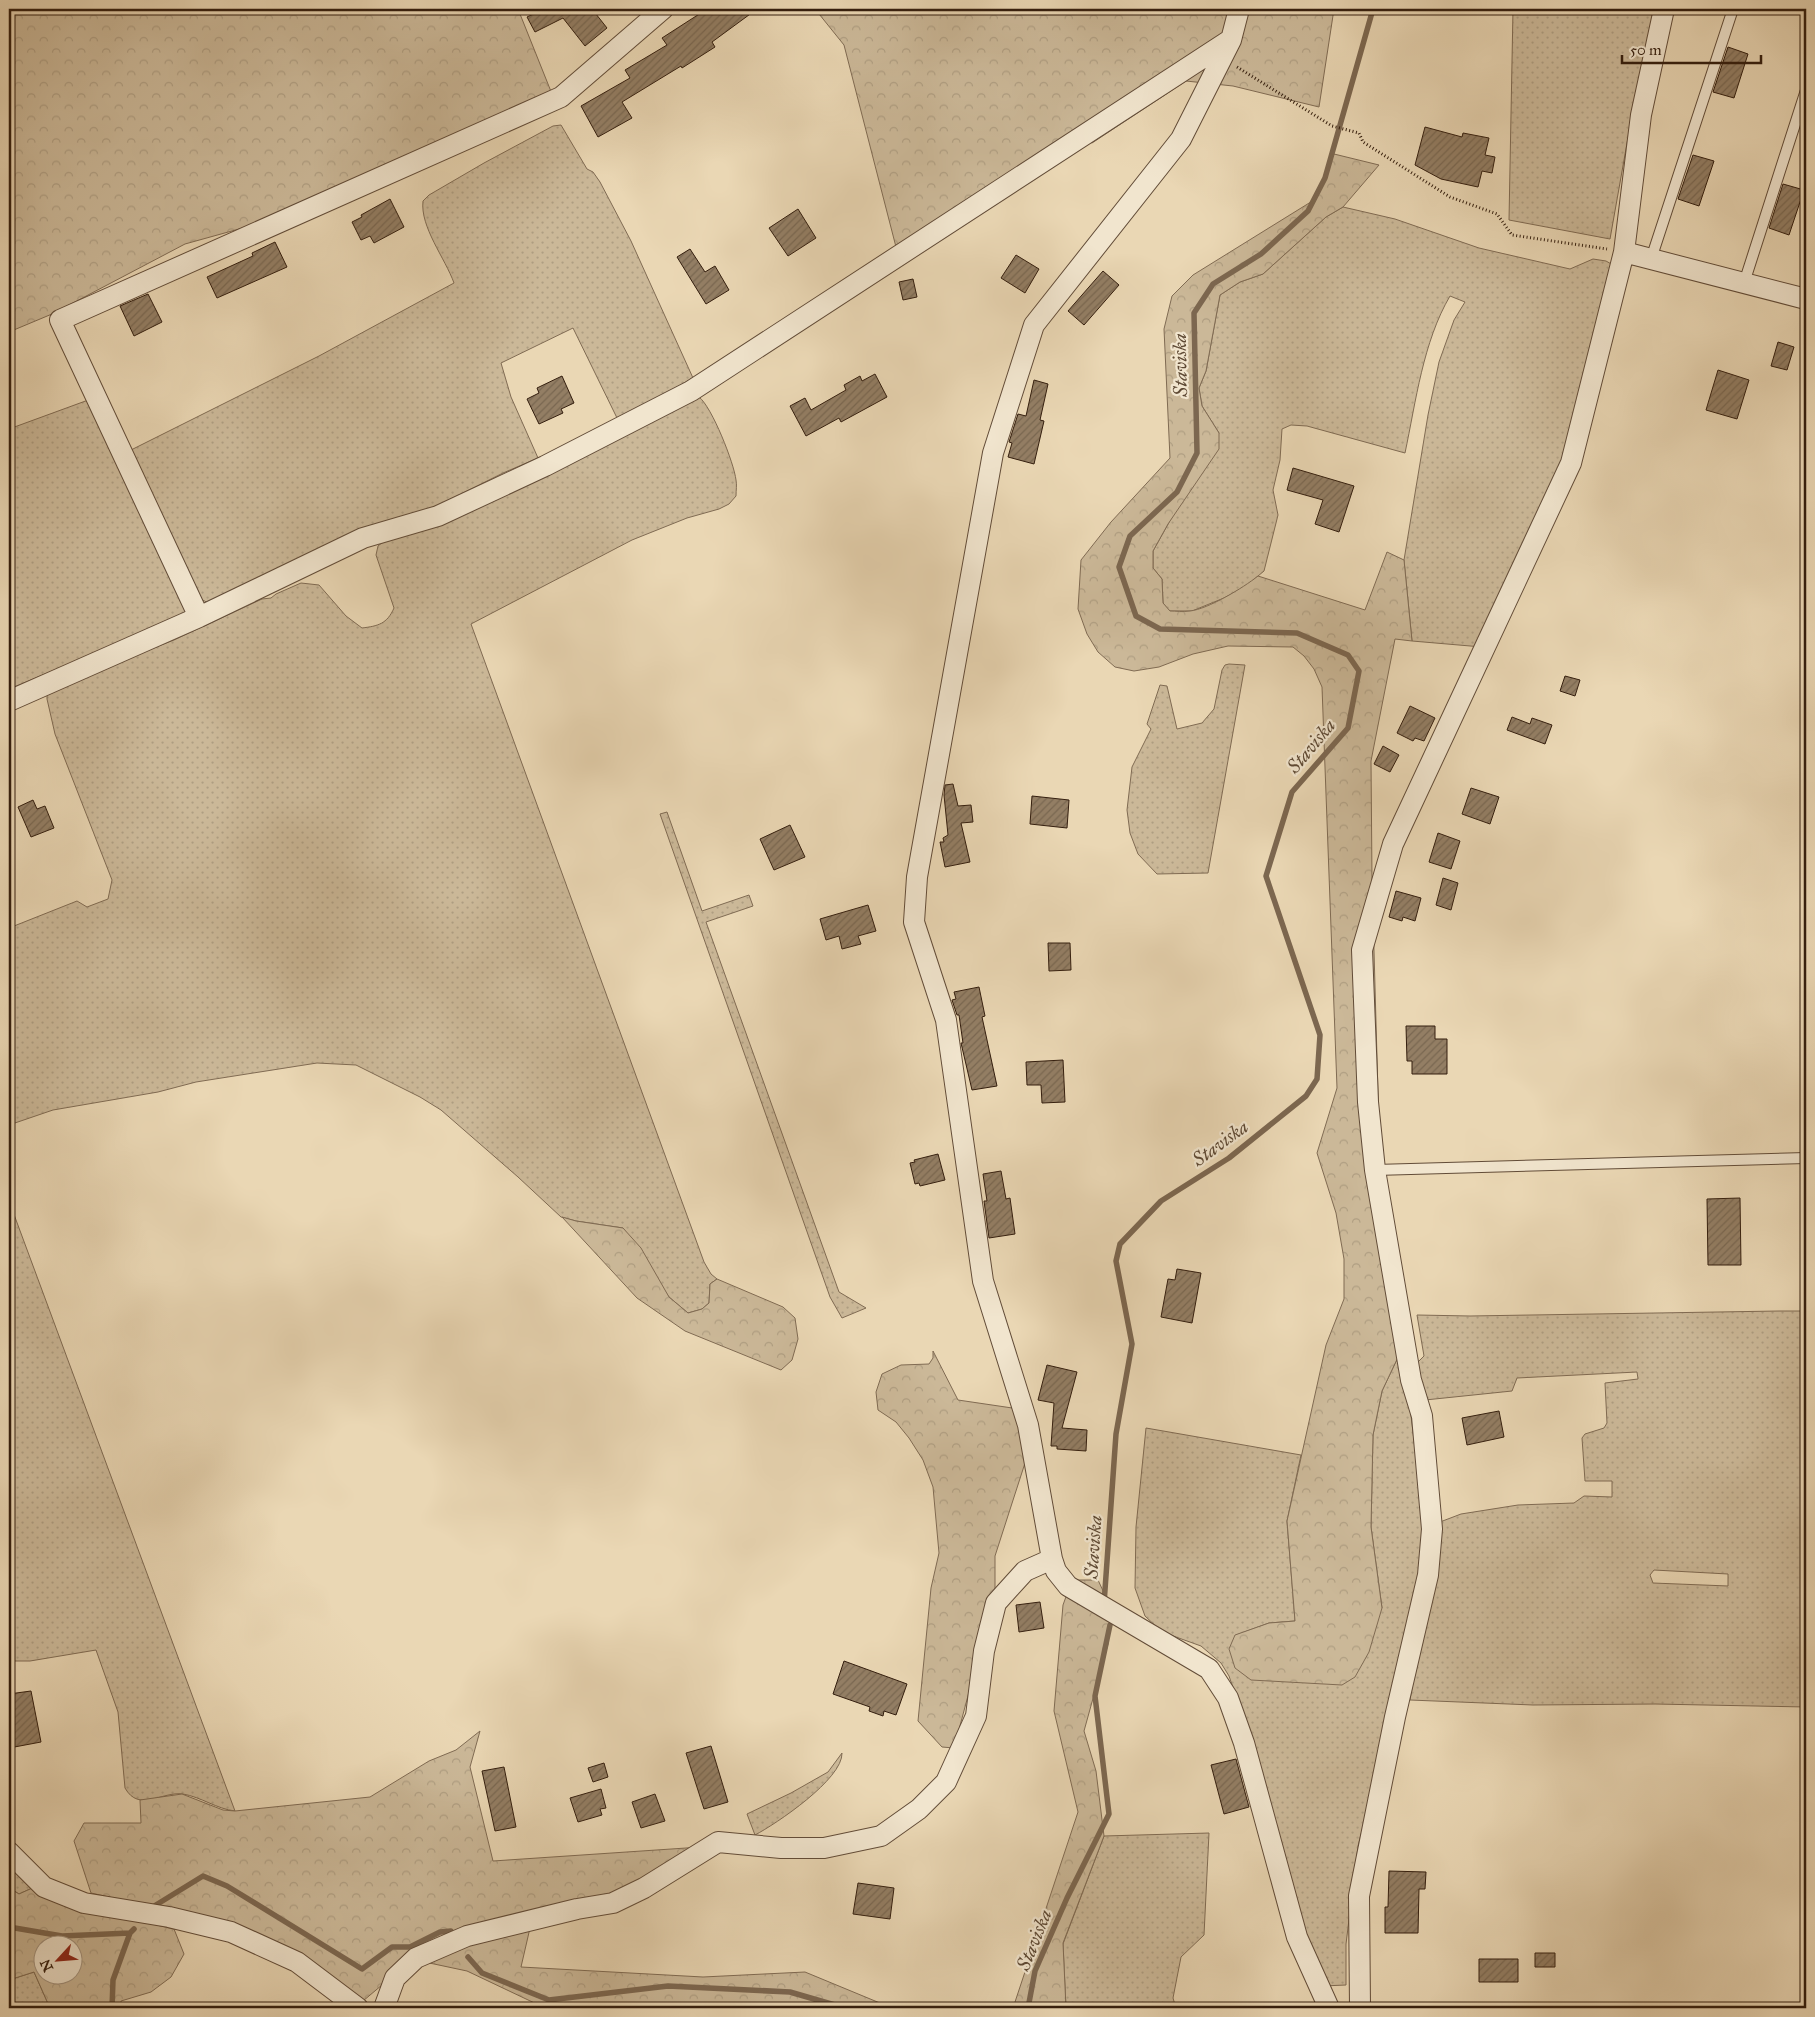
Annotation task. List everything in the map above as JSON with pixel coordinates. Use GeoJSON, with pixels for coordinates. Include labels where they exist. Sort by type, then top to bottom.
{"type":"FeatureCollection","features":[{"type":"Feature","properties":{"kind":"street"},"geometry":{"type":"LineString","coordinates":[[198,617],[60,320],[561,97],[663,9]]}},
{"type":"Feature","properties":{"kind":"street"},"geometry":{"type":"LineString","coordinates":[[1239,9],[1226,49],[1181,139],[1034,325],[993,454],[917,876],[914,922],[946,1020],[983,1281],[1028,1426],[1052,1559],[1056,1571],[1068,1586],[1209,1669],[1228,1698],[1244,1743],[1297,1937],[1329,2008]]}},
{"type":"Feature","properties":{"kind":"street"},"geometry":{"type":"LineString","coordinates":[[1360,2008],[1359,1896],[1395,1716],[1428,1575],[1432,1528],[1422,1416],[1411,1380],[1376,1170],[1368,1102],[1362,950],[1392,844],[1571,463],[1624,252],[1641,115],[1664,9]]}},
{"type":"Feature","properties":{"kind":"street"},"geometry":{"type":"LineString","coordinates":[[9,701],[198,617],[364,538],[438,516],[545,466],[691,391],[1226,49]]}},
{"type":"Feature","properties":{"kind":"street"},"geometry":{"type":"LineString","coordinates":[[1624,252],[1806,299]]}},
{"type":"Feature","properties":{"kind":"street"},"geometry":{"type":"LineString","coordinates":[[384,2008],[395,1978],[416,1958],[467,1936],[613,1902],[644,1888],[718,1842],[781,1848],[824,1848],[881,1836],[919,1809],[946,1782],[976,1716],[984,1651],[996,1603],[1025,1571],[1052,1559]]}},
{"type":"Feature","properties":{"kind":"street"},"geometry":{"type":"LineString","coordinates":[[9,1852],[44,1886],[84,1903],[169,1917],[231,1932],[297,1962],[358,2008]]}},
{"type":"Feature","properties":{"kind":"lane"},"geometry":{"type":"LineString","coordinates":[[1652,259],[1733,9]]}},
{"type":"Feature","properties":{"kind":"lane"},"geometry":{"type":"LineString","coordinates":[[1744,283],[1806,90]]}},
{"type":"Feature","properties":{"kind":"lane"},"geometry":{"type":"LineString","coordinates":[[1376,1170],[1806,1158]]}},
{"type":"Feature","properties":{"kind":"path"},"geometry":{"type":"LineString","coordinates":[[1226,49],[1332,126],[1359,133],[1363,142],[1450,197],[1497,214],[1512,235],[1624,252]]}},
{"type":"Feature","properties":{"kind":"green space"},"geometry":{"type":"Polygon","coordinates":[[[9,9],[518,9],[552,94],[311,209],[185,244],[52,314],[9,332],[9,9]]]}},
{"type":"Feature","properties":{"kind":"green space"},"geometry":{"type":"Polygon","coordinates":[[[815,9],[1334,9],[1319,107],[1233,86],[1186,81],[1092,143],[1073,131],[896,247],[844,45],[815,9]]]}},
{"type":"Feature","properties":{"kind":"green space"},"geometry":{"type":"Polygon","coordinates":[[[1513,9],[1656,9],[1632,115],[1610,239],[1509,220],[1513,9]]]}},
{"type":"Feature","properties":{"kind":"green space"},"geometry":{"type":"Polygon","coordinates":[[[561,125],[587,169],[593,172],[600,182],[631,241],[693,378],[618,420],[573,328],[501,363],[511,397],[538,458],[503,473],[419,515],[212,605],[197,597],[127,452],[319,356],[454,283],[429,232],[423,211],[423,201],[429,195],[484,163],[553,126],[561,125]]]}},
{"type":"Feature","properties":{"kind":"green space"},"geometry":{"type":"Polygon","coordinates":[[[1334,154],[1379,165],[1343,207],[1326,217],[1263,274],[1240,282],[1220,295],[1206,371],[1199,388],[1202,406],[1219,433],[1219,449],[1168,524],[1153,551],[1153,568],[1162,579],[1163,603],[1170,611],[1190,611],[1206,606],[1235,592],[1258,576],[1365,610],[1387,552],[1404,560],[1412,641],[1395,639],[1371,761],[1372,880],[1380,1164],[1400,1353],[1382,1391],[1373,1435],[1371,1527],[1382,1608],[1369,1652],[1355,1677],[1342,1685],[1251,1680],[1235,1668],[1229,1649],[1235,1635],[1269,1623],[1295,1621],[1287,1521],[1326,1345],[1344,1299],[1344,1259],[1336,1213],[1317,1153],[1337,1088],[1322,687],[1314,669],[1304,656],[1293,647],[1228,646],[1193,654],[1159,667],[1134,671],[1115,667],[1098,652],[1087,634],[1078,609],[1081,560],[1111,522],[1170,458],[1164,329],[1172,296],[1193,275],[1314,200],[1334,154]]]}},
{"type":"Feature","properties":{"kind":"green space"},"geometry":{"type":"Polygon","coordinates":[[[1343,207],[1395,219],[1479,248],[1570,269],[1593,259],[1606,261],[1613,265],[1557,479],[1482,647],[1412,641],[1404,560],[1428,415],[1439,362],[1454,320],[1465,302],[1450,296],[1433,333],[1427,352],[1405,453],[1307,426],[1291,425],[1282,429],[1280,460],[1273,490],[1278,515],[1264,571],[1246,586],[1224,598],[1192,611],[1169,611],[1163,603],[1162,579],[1153,568],[1153,551],[1219,433],[1202,406],[1199,388],[1206,371],[1220,295],[1240,282],[1263,274],[1326,217],[1343,207]]]}},
{"type":"Feature","properties":{"kind":"green space"},"geometry":{"type":"Polygon","coordinates":[[[699,397],[716,423],[734,472],[736,496],[729,504],[632,540],[471,624],[704,1262],[711,1274],[717,1279],[710,1284],[709,1303],[702,1309],[688,1313],[669,1297],[623,1228],[561,1217],[441,1110],[420,1097],[356,1065],[317,1063],[196,1082],[158,1092],[53,1110],[9,1125],[9,928],[77,901],[87,907],[108,899],[112,880],[55,734],[47,699],[47,690],[174,640],[301,583],[319,585],[346,616],[362,628],[381,623],[388,618],[394,608],[376,555],[378,546],[383,542],[699,397]]]}},
{"type":"Feature","properties":{"kind":"green space"},"geometry":{"type":"Polygon","coordinates":[[[91,399],[187,600],[186,613],[177,619],[9,689],[9,429],[91,399]]]}},
{"type":"Feature","properties":{"kind":"green space"},"geometry":{"type":"Polygon","coordinates":[[[1225,665],[1245,665],[1208,873],[1157,874],[1138,854],[1130,833],[1127,810],[1132,767],[1151,729],[1147,724],[1160,685],[1167,686],[1177,729],[1202,723],[1214,709],[1222,670],[1225,665]]]}},
{"type":"Feature","properties":{"kind":"green space"},"geometry":{"type":"Polygon","coordinates":[[[667,812],[702,911],[749,895],[753,906],[706,922],[839,1292],[866,1308],[842,1318],[830,1297],[660,814],[667,812]]]}},
{"type":"Feature","properties":{"kind":"green space"},"geometry":{"type":"Polygon","coordinates":[[[9,1201],[235,1811],[183,1794],[144,1800],[137,1799],[131,1795],[125,1788],[118,1712],[96,1650],[30,1661],[9,1661],[9,1201]]]}},
{"type":"Feature","properties":{"kind":"green space"},"geometry":{"type":"Polygon","coordinates":[[[562,1217],[623,1228],[641,1248],[669,1297],[688,1313],[702,1309],[709,1303],[710,1284],[717,1279],[783,1307],[795,1318],[798,1339],[792,1360],[781,1370],[685,1331],[637,1298],[562,1217]]]}},
{"type":"Feature","properties":{"kind":"green space"},"geometry":{"type":"Polygon","coordinates":[[[1806,1311],[1806,1707],[1655,1704],[1533,1705],[1410,1700],[1440,1522],[1461,1514],[1518,1505],[1574,1503],[1584,1496],[1612,1497],[1612,1481],[1585,1481],[1582,1438],[1585,1434],[1604,1428],[1607,1423],[1605,1383],[1638,1379],[1637,1372],[1517,1378],[1512,1391],[1425,1400],[1415,1365],[1424,1356],[1417,1315],[1470,1316],[1806,1311]],[[1654,1570],[1650,1575],[1653,1583],[1728,1586],[1728,1574],[1654,1570]]]}},
{"type":"Feature","properties":{"kind":"green space"},"geometry":{"type":"Polygon","coordinates":[[[933,1351],[958,1400],[1019,1409],[1025,1463],[995,1556],[995,1595],[954,1748],[942,1747],[918,1721],[931,1588],[939,1553],[933,1487],[923,1460],[909,1438],[896,1422],[878,1410],[876,1392],[882,1374],[901,1365],[929,1364],[933,1358],[933,1351]]]}},
{"type":"Feature","properties":{"kind":"green space"},"geometry":{"type":"Polygon","coordinates":[[[1400,1353],[1409,1399],[1424,1524],[1419,1585],[1383,1749],[1358,1846],[1346,1944],[1346,1985],[1322,1986],[1301,1937],[1252,1742],[1229,1676],[1221,1663],[1201,1646],[1162,1632],[1145,1616],[1135,1588],[1136,1527],[1146,1428],[1301,1455],[1287,1521],[1295,1621],[1269,1623],[1236,1635],[1382,1608],[1371,1527],[1373,1435],[1382,1391],[1400,1353]]]}},
{"type":"Feature","properties":{"kind":"green space"},"geometry":{"type":"Polygon","coordinates":[[[1072,1580],[1098,1580],[1111,1608],[1108,1644],[1084,1731],[1096,1771],[1104,1836],[1063,1943],[1066,2008],[1013,2008],[1078,1812],[1054,1711],[1063,1605],[1072,1580]]]}},
{"type":"Feature","properties":{"kind":"green space"},"geometry":{"type":"Polygon","coordinates":[[[480,1731],[470,1767],[493,1861],[701,1847],[652,1879],[530,1928],[521,1967],[703,1977],[805,1972],[892,2008],[808,2008],[808,2006],[708,2003],[545,2008],[467,1971],[420,1961],[395,1974],[363,2001],[234,1925],[91,1893],[74,1841],[84,1823],[141,1823],[140,1800],[182,1794],[223,1810],[235,1811],[370,1797],[429,1761],[456,1750],[480,1731]]]}},
{"type":"Feature","properties":{"kind":"green space"},"geometry":{"type":"Polygon","coordinates":[[[842,1753],[839,1764],[832,1775],[807,1800],[755,1835],[747,1814],[791,1793],[828,1772],[842,1753]]]}},
{"type":"Feature","properties":{"kind":"green space"},"geometry":{"type":"Polygon","coordinates":[[[1209,1833],[1204,1935],[1181,1957],[1173,1998],[1176,2008],[1066,2008],[1063,1944],[1104,1836],[1209,1833]]]}},
{"type":"Feature","properties":{"kind":"green space"},"geometry":{"type":"Polygon","coordinates":[[[9,1859],[39,1885],[19,1894],[9,1887],[9,1859]]]}},
{"type":"Feature","properties":{"kind":"green space"},"geometry":{"type":"Polygon","coordinates":[[[39,1885],[61,1903],[174,1929],[184,1954],[171,1977],[151,1992],[121,2001],[121,2008],[50,2008],[39,1984],[82,1984],[82,1934],[32,1934],[32,1973],[9,1980],[9,1888],[19,1894],[39,1885]]]}},
{"type":"Feature","properties":{"kind":"green space"},"geometry":{"type":"Polygon","coordinates":[[[32,1973],[32,1984],[39,1984],[50,2008],[9,2008],[9,1980],[32,1973]]]}},
{"type":"Feature","properties":{"kind":"building"},"geometry":{"type":"Polygon","coordinates":[[[544,9],[592,9],[607,28],[585,46],[563,18],[535,32],[527,17],[544,9]]]}},
{"type":"Feature","properties":{"kind":"building"},"geometry":{"type":"Polygon","coordinates":[[[707,9],[757,9],[712,42],[715,47],[622,102],[632,118],[598,137],[581,106],[630,78],[625,70],[667,45],[662,38],[707,9]]]}},
{"type":"Feature","properties":{"kind":"building"},"geometry":{"type":"Polygon","coordinates":[[[1728,47],[1748,54],[1734,98],[1713,92],[1728,47]]]}},
{"type":"Feature","properties":{"kind":"building"},"geometry":{"type":"Polygon","coordinates":[[[1425,127],[1462,137],[1463,133],[1489,138],[1485,155],[1495,157],[1492,173],[1482,171],[1478,187],[1441,179],[1415,165],[1425,127]]]}},
{"type":"Feature","properties":{"kind":"building"},"geometry":{"type":"Polygon","coordinates":[[[1693,155],[1714,161],[1699,206],[1678,199],[1693,155]]]}},
{"type":"Feature","properties":{"kind":"building"},"geometry":{"type":"Polygon","coordinates":[[[1783,184],[1804,190],[1789,235],[1769,228],[1783,184]]]}},
{"type":"Feature","properties":{"kind":"building"},"geometry":{"type":"Polygon","coordinates":[[[390,199],[404,227],[374,243],[370,236],[361,240],[352,222],[390,199]]]}},
{"type":"Feature","properties":{"kind":"building"},"geometry":{"type":"Polygon","coordinates":[[[798,209],[816,238],[788,256],[769,228],[798,209]]]}},
{"type":"Feature","properties":{"kind":"building"},"geometry":{"type":"Polygon","coordinates":[[[275,242],[287,267],[217,298],[207,277],[253,256],[252,253],[275,242]]]}},
{"type":"Feature","properties":{"kind":"building"},"geometry":{"type":"Polygon","coordinates":[[[690,249],[705,272],[715,266],[729,290],[706,304],[677,257],[690,249]]]}},
{"type":"Feature","properties":{"kind":"building"},"geometry":{"type":"Polygon","coordinates":[[[1016,255],[1039,269],[1025,293],[1001,278],[1016,255]]]}},
{"type":"Feature","properties":{"kind":"building"},"geometry":{"type":"Polygon","coordinates":[[[1103,271],[1119,285],[1084,325],[1068,311],[1103,271]]]}},
{"type":"Feature","properties":{"kind":"building"},"geometry":{"type":"Polygon","coordinates":[[[913,279],[917,297],[903,300],[899,282],[913,279]]]}},
{"type":"Feature","properties":{"kind":"building"},"geometry":{"type":"Polygon","coordinates":[[[148,294],[162,322],[134,336],[120,306],[148,294]]]}},
{"type":"Feature","properties":{"kind":"building"},"geometry":{"type":"Polygon","coordinates":[[[1778,342],[1794,347],[1787,370],[1771,366],[1778,342]]]}},
{"type":"Feature","properties":{"kind":"building"},"geometry":{"type":"Polygon","coordinates":[[[1718,370],[1749,380],[1737,419],[1706,410],[1718,370]]]}},
{"type":"Feature","properties":{"kind":"building"},"geometry":{"type":"Polygon","coordinates":[[[875,374],[887,397],[841,422],[839,418],[806,436],[790,406],[805,398],[811,410],[846,390],[844,385],[860,376],[862,381],[875,374]]]}},
{"type":"Feature","properties":{"kind":"building"},"geometry":{"type":"Polygon","coordinates":[[[562,376],[574,403],[561,409],[563,413],[539,424],[527,399],[539,393],[537,388],[562,376]]]}},
{"type":"Feature","properties":{"kind":"building"},"geometry":{"type":"Polygon","coordinates":[[[1034,380],[1048,384],[1040,420],[1044,421],[1034,464],[1008,457],[1012,443],[1009,442],[1018,414],[1026,416],[1034,380]]]}},
{"type":"Feature","properties":{"kind":"building"},"geometry":{"type":"Polygon","coordinates":[[[1293,468],[1354,486],[1339,532],[1315,524],[1323,500],[1287,490],[1293,468]]]}},
{"type":"Feature","properties":{"kind":"building"},"geometry":{"type":"Polygon","coordinates":[[[1565,676],[1580,680],[1575,696],[1560,691],[1565,676]]]}},
{"type":"Feature","properties":{"kind":"building"},"geometry":{"type":"Polygon","coordinates":[[[1410,706],[1435,718],[1424,741],[1415,738],[1413,741],[1397,733],[1410,706]]]}},
{"type":"Feature","properties":{"kind":"building"},"geometry":{"type":"Polygon","coordinates":[[[1512,717],[1530,724],[1532,718],[1552,725],[1545,744],[1507,730],[1512,717]]]}},
{"type":"Feature","properties":{"kind":"building"},"geometry":{"type":"Polygon","coordinates":[[[1383,746],[1399,755],[1390,772],[1374,764],[1383,746]]]}},
{"type":"Feature","properties":{"kind":"building"},"geometry":{"type":"Polygon","coordinates":[[[953,784],[958,806],[971,805],[973,822],[961,823],[970,862],[945,867],[940,842],[944,842],[943,838],[948,835],[944,795],[945,785],[953,784]]]}},
{"type":"Feature","properties":{"kind":"building"},"geometry":{"type":"Polygon","coordinates":[[[1471,788],[1499,797],[1490,824],[1462,814],[1471,788]]]}},
{"type":"Feature","properties":{"kind":"building"},"geometry":{"type":"Polygon","coordinates":[[[1032,796],[1069,800],[1067,828],[1030,824],[1032,796]]]}},
{"type":"Feature","properties":{"kind":"building"},"geometry":{"type":"Polygon","coordinates":[[[33,800],[37,809],[45,806],[54,828],[31,837],[18,807],[33,800]]]}},
{"type":"Feature","properties":{"kind":"building"},"geometry":{"type":"Polygon","coordinates":[[[790,825],[805,857],[774,870],[760,839],[790,825]]]}},
{"type":"Feature","properties":{"kind":"building"},"geometry":{"type":"Polygon","coordinates":[[[1438,833],[1460,841],[1451,869],[1429,862],[1438,833]]]}},
{"type":"Feature","properties":{"kind":"building"},"geometry":{"type":"Polygon","coordinates":[[[1443,878],[1458,883],[1451,910],[1436,905],[1443,878]]]}},
{"type":"Feature","properties":{"kind":"building"},"geometry":{"type":"Polygon","coordinates":[[[1396,891],[1421,898],[1415,921],[1403,917],[1402,921],[1389,917],[1396,891]]]}},
{"type":"Feature","properties":{"kind":"building"},"geometry":{"type":"Polygon","coordinates":[[[868,905],[876,931],[858,936],[861,944],[842,949],[839,936],[826,940],[820,919],[868,905]]]}},
{"type":"Feature","properties":{"kind":"building"},"geometry":{"type":"Polygon","coordinates":[[[1048,943],[1070,943],[1071,970],[1049,971],[1048,943]]]}},
{"type":"Feature","properties":{"kind":"building"},"geometry":{"type":"Polygon","coordinates":[[[979,987],[985,1016],[982,1017],[997,1086],[972,1090],[961,1043],[963,1043],[959,1015],[957,1015],[952,1000],[956,999],[954,992],[979,987]]]}},
{"type":"Feature","properties":{"kind":"building"},"geometry":{"type":"Polygon","coordinates":[[[1406,1026],[1435,1026],[1435,1039],[1447,1039],[1447,1074],[1412,1074],[1412,1061],[1407,1061],[1406,1026]]]}},
{"type":"Feature","properties":{"kind":"building"},"geometry":{"type":"Polygon","coordinates":[[[1063,1060],[1065,1102],[1042,1103],[1041,1085],[1027,1085],[1026,1062],[1063,1060]]]}},
{"type":"Feature","properties":{"kind":"building"},"geometry":{"type":"Polygon","coordinates":[[[938,1154],[945,1180],[920,1186],[919,1183],[915,1184],[910,1163],[915,1162],[914,1160],[938,1154]]]}},
{"type":"Feature","properties":{"kind":"building"},"geometry":{"type":"Polygon","coordinates":[[[1001,1171],[1006,1199],[1010,1198],[1015,1234],[989,1238],[984,1201],[987,1201],[983,1174],[1001,1171]]]}},
{"type":"Feature","properties":{"kind":"building"},"geometry":{"type":"Polygon","coordinates":[[[1740,1198],[1741,1265],[1708,1265],[1707,1199],[1740,1198]]]}},
{"type":"Feature","properties":{"kind":"building"},"geometry":{"type":"Polygon","coordinates":[[[1177,1269],[1201,1273],[1192,1323],[1161,1317],[1168,1279],[1175,1280],[1177,1269]]]}},
{"type":"Feature","properties":{"kind":"building"},"geometry":{"type":"Polygon","coordinates":[[[1047,1365],[1077,1372],[1062,1428],[1087,1430],[1086,1451],[1057,1449],[1057,1446],[1051,1446],[1054,1403],[1038,1400],[1047,1365]]]}},
{"type":"Feature","properties":{"kind":"building"},"geometry":{"type":"Polygon","coordinates":[[[1499,1411],[1504,1437],[1467,1445],[1462,1418],[1499,1411]]]}},
{"type":"Feature","properties":{"kind":"building"},"geometry":{"type":"Polygon","coordinates":[[[1040,1602],[1044,1628],[1019,1632],[1016,1605],[1040,1602]]]}},
{"type":"Feature","properties":{"kind":"building"},"geometry":{"type":"Polygon","coordinates":[[[844,1661],[907,1684],[896,1715],[884,1711],[883,1716],[869,1711],[870,1707],[833,1694],[844,1661]]]}},
{"type":"Feature","properties":{"kind":"building"},"geometry":{"type":"Polygon","coordinates":[[[31,1691],[41,1742],[9,1748],[9,1694],[31,1691]]]}},
{"type":"Feature","properties":{"kind":"building"},"geometry":{"type":"Polygon","coordinates":[[[711,1746],[728,1802],[704,1809],[686,1753],[711,1746]]]}},
{"type":"Feature","properties":{"kind":"building"},"geometry":{"type":"Polygon","coordinates":[[[1236,1759],[1249,1807],[1224,1814],[1211,1765],[1236,1759]]]}},
{"type":"Feature","properties":{"kind":"building"},"geometry":{"type":"Polygon","coordinates":[[[604,1763],[608,1777],[593,1782],[588,1768],[604,1763]]]}},
{"type":"Feature","properties":{"kind":"building"},"geometry":{"type":"Polygon","coordinates":[[[504,1767],[516,1827],[495,1831],[482,1771],[504,1767]]]}},
{"type":"Feature","properties":{"kind":"building"},"geometry":{"type":"Polygon","coordinates":[[[601,1789],[606,1808],[600,1809],[602,1815],[578,1822],[570,1798],[601,1789]]]}},
{"type":"Feature","properties":{"kind":"building"},"geometry":{"type":"Polygon","coordinates":[[[655,1794],[665,1821],[641,1828],[632,1802],[655,1794]]]}},
{"type":"Feature","properties":{"kind":"building"},"geometry":{"type":"Polygon","coordinates":[[[1389,1871],[1426,1872],[1425,1889],[1419,1889],[1418,1933],[1385,1933],[1385,1907],[1388,1907],[1389,1871]]]}},
{"type":"Feature","properties":{"kind":"building"},"geometry":{"type":"Polygon","coordinates":[[[858,1883],[894,1888],[890,1919],[853,1914],[858,1883]]]}},
{"type":"Feature","properties":{"kind":"building"},"geometry":{"type":"Polygon","coordinates":[[[1535,1953],[1555,1953],[1555,1967],[1535,1967],[1535,1953]]]}},
{"type":"Feature","properties":{"kind":"building"},"geometry":{"type":"Polygon","coordinates":[[[1479,1959],[1518,1959],[1518,1982],[1479,1982],[1479,1959]]]}},
{"type":"Feature","properties":{"kind":"waterway","name":"Staviska"},"geometry":{"type":"LineString","coordinates":[[1104,1604],[1116,1434],[1132,1344],[1116,1261],[1120,1244],[1161,1201],[1229,1158],[1306,1096],[1317,1079],[1320,1035],[1266,876],[1292,792],[1348,728],[1359,671],[1348,655],[1297,633],[1160,629],[1136,616],[1119,567],[1130,536],[1177,492],[1197,453],[1194,313],[1213,284],[1261,254],[1308,211],[1325,178],[1373,9]]}},
{"type":"Feature","properties":{"kind":"waterway","name":"Staviska"},"geometry":{"type":"LineString","coordinates":[[1028,2008],[1035,1971],[1067,1898],[1109,1814],[1095,1696],[1110,1625]]}},
{"type":"Feature","properties":{"kind":"waterway"},"geometry":{"type":"LineString","coordinates":[[151,1908],[203,1876],[227,1886],[362,1969],[392,1947],[410,1947],[440,1932],[451,1931]]}},
{"type":"Feature","properties":{"kind":"waterway"},"geometry":{"type":"LineString","coordinates":[[9,1927],[62,1936],[130,1933],[134,1929]]}},
{"type":"Feature","properties":{"kind":"waterway"},"geometry":{"type":"LineString","coordinates":[[112,2008],[113,1980],[130,1933]]}},
{"type":"Feature","properties":{"kind":"waterway"},"geometry":{"type":"LineString","coordinates":[[468,1957],[482,1973],[549,2000],[668,1986],[790,1992],[845,2008]]}}]}
